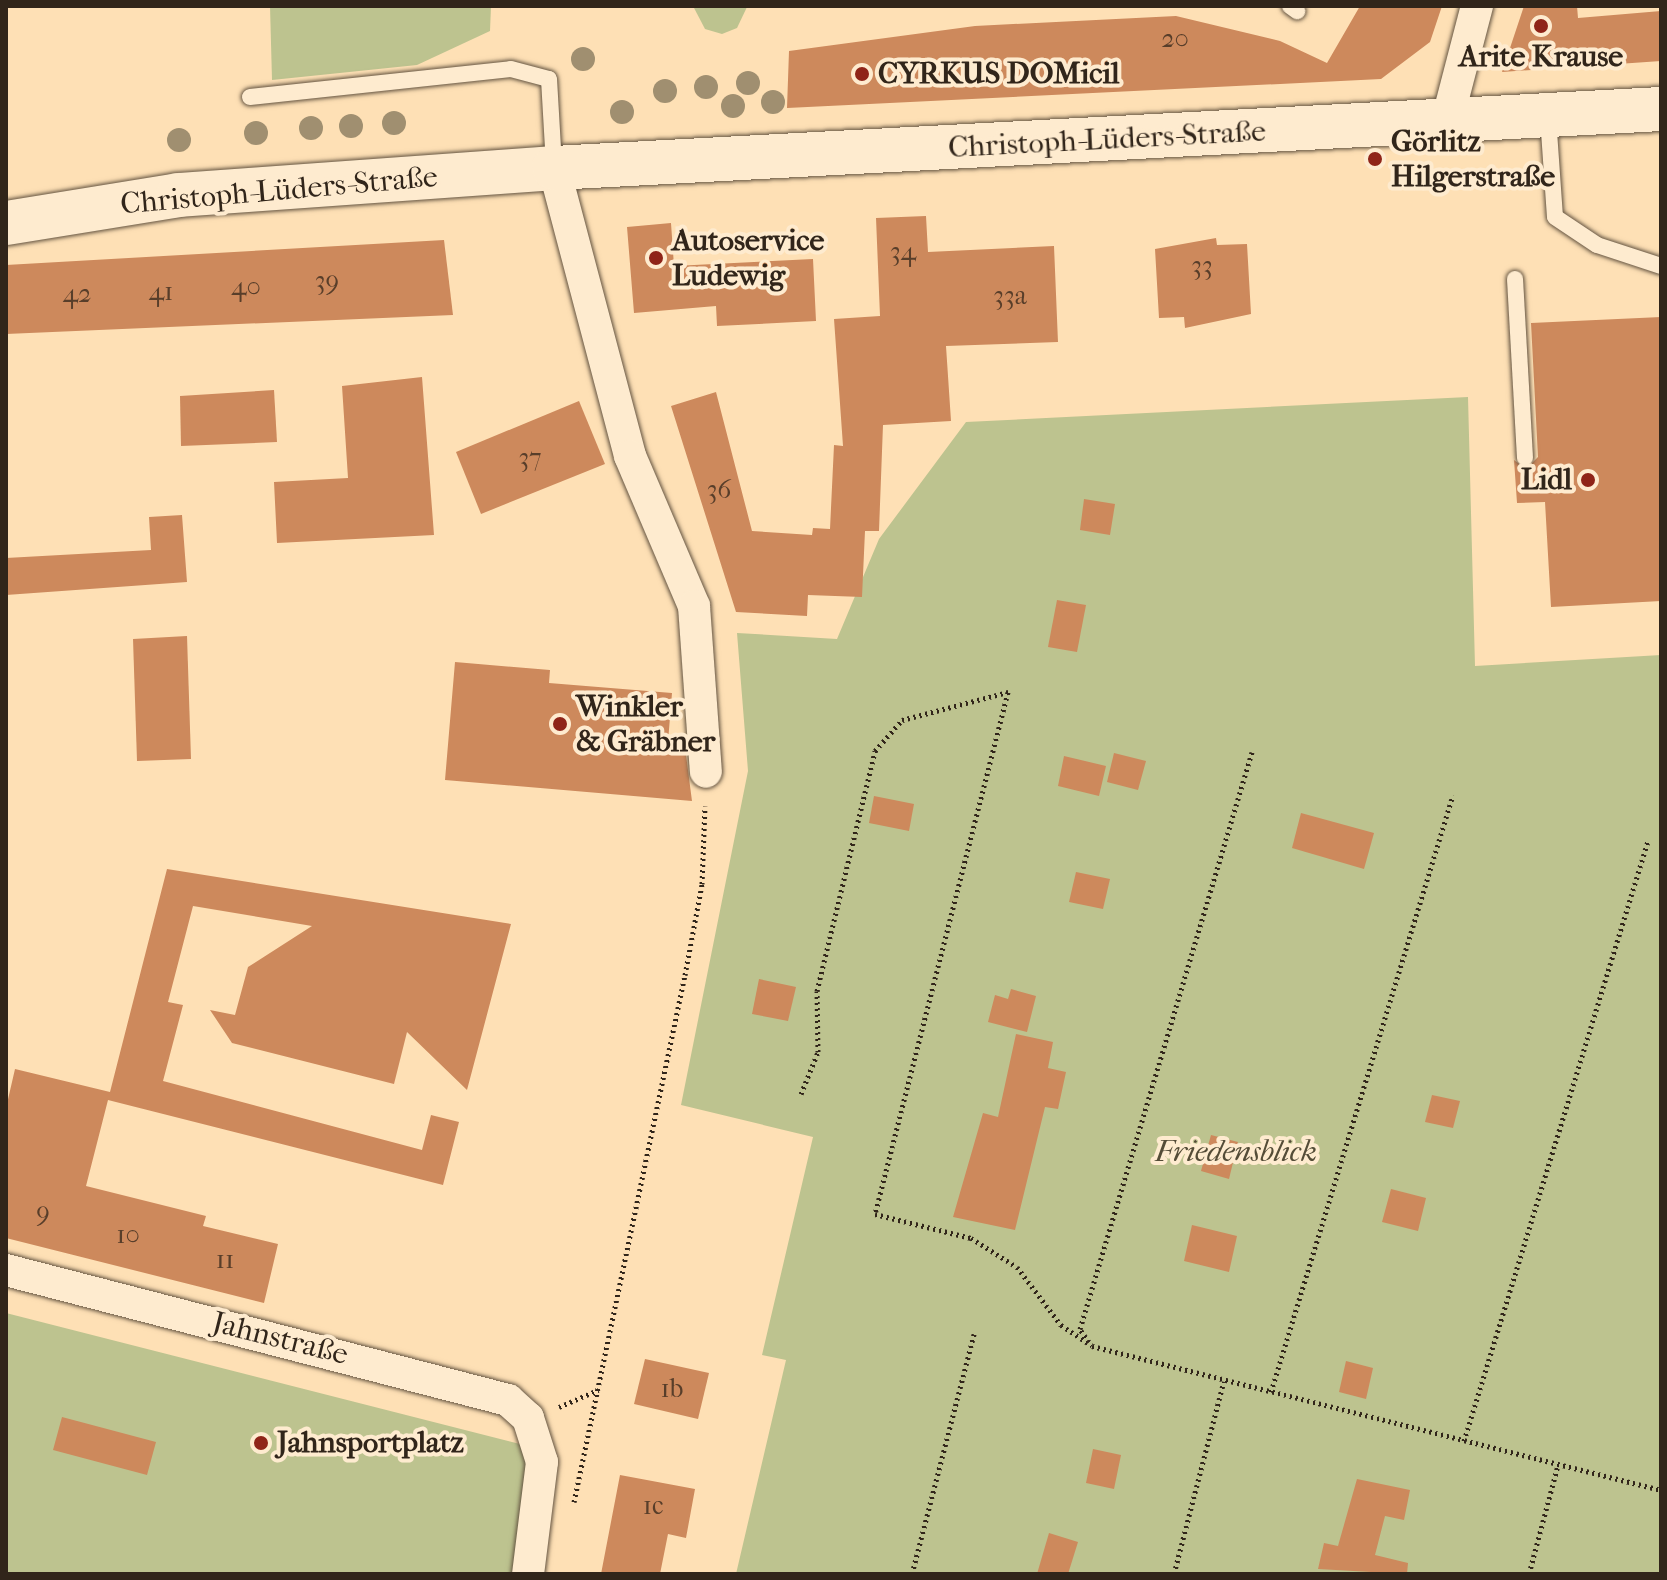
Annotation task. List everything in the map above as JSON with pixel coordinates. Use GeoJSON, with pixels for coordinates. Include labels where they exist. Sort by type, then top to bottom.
{"type":"FeatureCollection","features":[{"type":"Feature","properties":{"kind":"street"},"geometry":{"type":"LineString","coordinates":[[1447,121],[1477,6]]}},
{"type":"Feature","properties":{"kind":"street","name":"Christoph-Lüders-Straße"},"geometry":{"type":"LineString","coordinates":[[6,223],[178,195],[554,168],[1661,109]]}},
{"type":"Feature","properties":{"kind":"street"},"geometry":{"type":"LineString","coordinates":[[554,168],[630,456],[694,606],[706,772]]}},
{"type":"Feature","properties":{"kind":"street","name":"Jahnstraße"},"geometry":{"type":"LineString","coordinates":[[6,1270],[508,1400],[537,1436],[538,1523],[528,1574]]}},
{"type":"Feature","properties":{"kind":"lane"},"geometry":{"type":"LineString","coordinates":[[250,97],[511,69],[549,79],[554,168]]}},
{"type":"Feature","properties":{"kind":"lane"},"geometry":{"type":"LineString","coordinates":[[1548,115],[1555,217],[1597,245],[1661,266]]}},
{"type":"Feature","properties":{"kind":"lane"},"geometry":{"type":"LineString","coordinates":[[1515,279],[1525,458]]}},
{"type":"Feature","properties":{"kind":"path"},"geometry":{"type":"LineString","coordinates":[[801,1094],[818,1052],[817,991],[875,751],[902,720],[1008,692],[875,1214],[971,1238],[1017,1267],[1061,1325],[1092,1346],[1558,1465],[1661,1488]]}},
{"type":"Feature","properties":{"kind":"path"},"geometry":{"type":"LineString","coordinates":[[1092,1346],[1080,1329],[1252,752]]}},
{"type":"Feature","properties":{"kind":"path"},"geometry":{"type":"LineString","coordinates":[[572,1514],[702,884],[706,772]]}},
{"type":"Feature","properties":{"kind":"path"},"geometry":{"type":"LineString","coordinates":[[1271,1392],[1453,795]]}},
{"type":"Feature","properties":{"kind":"path"},"geometry":{"type":"LineString","coordinates":[[1464,1441],[1648,841]]}},
{"type":"Feature","properties":{"kind":"path"},"geometry":{"type":"LineString","coordinates":[[912,1574],[974,1334]]}},
{"type":"Feature","properties":{"kind":"path"},"geometry":{"type":"LineString","coordinates":[[1174,1574],[1224,1381]]}},
{"type":"Feature","properties":{"kind":"path"},"geometry":{"type":"LineString","coordinates":[[562,1406],[599,1389]]}},
{"type":"Feature","properties":{"kind":"path"},"geometry":{"type":"LineString","coordinates":[[1529,1574],[1558,1465]]}},
{"type":"Feature","properties":{"kind":"green space"},"geometry":{"type":"Polygon","coordinates":[[[270,6],[491,6],[490,31],[417,65],[272,80],[270,6]]]}},
{"type":"Feature","properties":{"kind":"green space"},"geometry":{"type":"Polygon","coordinates":[[[693,6],[747,7],[737,28],[722,34],[705,29],[693,6]]]}},
{"type":"Feature","properties":{"kind":"green space","name":"Friedensblick"},"geometry":{"type":"Polygon","coordinates":[[[1468,397],[1475,666],[1661,655],[1661,1574],[736,1574],[786,1360],[762,1355],[813,1137],[681,1105],[748,771],[737,633],[837,639],[879,539],[966,422],[1468,397]]]}},
{"type":"Feature","properties":{"kind":"green space","name":"Jahnsportplatz"},"geometry":{"type":"Polygon","coordinates":[[[6,1313],[528,1446],[518,1574],[6,1574],[6,1313]]]}},
{"type":"Feature","properties":{"kind":"building"},"geometry":{"type":"Polygon","coordinates":[[[1360,6],[1442,6],[1430,42],[1381,79],[787,108],[789,51],[975,26],[1176,16],[1280,41],[1327,63],[1360,6]]]}},
{"type":"Feature","properties":{"kind":"building"},"geometry":{"type":"Polygon","coordinates":[[[1524,6],[1577,6],[1578,18],[1661,11],[1661,61],[1502,72],[1524,6]]]}},
{"type":"Feature","properties":{"kind":"building"},"geometry":{"type":"Polygon","coordinates":[[[926,216],[928,252],[1054,246],[1058,342],[946,346],[951,421],[883,425],[879,531],[865,531],[862,597],[808,595],[807,616],[736,612],[671,406],[716,392],[752,531],[812,535],[813,528],[830,529],[834,445],[843,446],[834,319],[880,316],[876,218],[926,216]]]}},
{"type":"Feature","properties":{"kind":"building"},"geometry":{"type":"Polygon","coordinates":[[[671,223],[674,266],[813,259],[816,321],[717,326],[716,306],[634,313],[627,227],[671,223]]]}},
{"type":"Feature","properties":{"kind":"building"},"geometry":{"type":"Polygon","coordinates":[[[1216,238],[1217,245],[1247,244],[1251,314],[1185,328],[1184,317],[1159,318],[1155,249],[1216,238]]]}},
{"type":"Feature","properties":{"kind":"building"},"geometry":{"type":"Polygon","coordinates":[[[444,240],[453,315],[6,334],[6,265],[444,240]]]}},
{"type":"Feature","properties":{"kind":"building","name":"Lidl"},"geometry":{"type":"Polygon","coordinates":[[[1661,317],[1661,601],[1551,607],[1545,502],[1517,503],[1514,460],[1526,469],[1538,457],[1531,323],[1661,317]]]}},
{"type":"Feature","properties":{"kind":"building"},"geometry":{"type":"Polygon","coordinates":[[[422,377],[434,535],[277,543],[274,482],[348,478],[342,386],[422,377]]]}},
{"type":"Feature","properties":{"kind":"building"},"geometry":{"type":"Polygon","coordinates":[[[274,390],[277,442],[181,446],[180,396],[274,390]]]}},
{"type":"Feature","properties":{"kind":"building"},"geometry":{"type":"Polygon","coordinates":[[[579,401],[605,464],[481,514],[456,452],[579,401]]]}},
{"type":"Feature","properties":{"kind":"building"},"geometry":{"type":"Polygon","coordinates":[[[1084,499],[1115,504],[1110,535],[1080,530],[1084,499]]]}},
{"type":"Feature","properties":{"kind":"building"},"geometry":{"type":"Polygon","coordinates":[[[182,515],[187,582],[6,595],[6,558],[151,550],[149,517],[182,515]]]}},
{"type":"Feature","properties":{"kind":"building"},"geometry":{"type":"Polygon","coordinates":[[[1057,600],[1086,605],[1077,652],[1048,647],[1057,600]]]}},
{"type":"Feature","properties":{"kind":"building"},"geometry":{"type":"Polygon","coordinates":[[[187,636],[191,759],[137,761],[133,639],[187,636]]]}},
{"type":"Feature","properties":{"kind":"building","name":"Winkler & Gräbner"},"geometry":{"type":"Polygon","coordinates":[[[455,662],[550,670],[549,683],[672,693],[667,754],[686,755],[692,801],[445,780],[455,662]]]}},
{"type":"Feature","properties":{"kind":"building"},"geometry":{"type":"Polygon","coordinates":[[[1114,753],[1146,761],[1138,790],[1107,782],[1114,753]]]}},
{"type":"Feature","properties":{"kind":"building"},"geometry":{"type":"Polygon","coordinates":[[[1064,756],[1106,766],[1099,796],[1058,786],[1064,756]]]}},
{"type":"Feature","properties":{"kind":"building"},"geometry":{"type":"Polygon","coordinates":[[[874,796],[914,804],[909,831],[869,823],[874,796]]]}},
{"type":"Feature","properties":{"kind":"building"},"geometry":{"type":"Polygon","coordinates":[[[1301,813],[1374,833],[1364,869],[1292,848],[1301,813]]]}},
{"type":"Feature","properties":{"kind":"building"},"geometry":{"type":"Polygon","coordinates":[[[167,869],[511,924],[467,1090],[407,1032],[394,1084],[232,1043],[210,1010],[235,1015],[248,967],[312,926],[193,906],[168,1002],[183,1005],[163,1081],[422,1150],[431,1115],[459,1122],[443,1185],[108,1100],[86,1186],[206,1216],[203,1226],[278,1244],[264,1303],[6,1238],[6,1108],[15,1069],[110,1092],[167,869]]]}},
{"type":"Feature","properties":{"kind":"building"},"geometry":{"type":"Polygon","coordinates":[[[1076,872],[1110,879],[1103,909],[1069,902],[1076,872]]]}},
{"type":"Feature","properties":{"kind":"building"},"geometry":{"type":"Polygon","coordinates":[[[759,979],[796,987],[788,1021],[752,1014],[759,979]]]}},
{"type":"Feature","properties":{"kind":"building"},"geometry":{"type":"Polygon","coordinates":[[[1011,989],[1036,996],[1027,1032],[988,1022],[995,995],[1008,999],[1011,989]]]}},
{"type":"Feature","properties":{"kind":"building"},"geometry":{"type":"Polygon","coordinates":[[[1016,1034],[1053,1042],[1048,1068],[1066,1072],[1058,1109],[1045,1107],[1015,1230],[953,1217],[983,1113],[998,1117],[1016,1034]]]}},
{"type":"Feature","properties":{"kind":"building"},"geometry":{"type":"Polygon","coordinates":[[[1432,1095],[1460,1101],[1453,1128],[1425,1122],[1432,1095]]]}},
{"type":"Feature","properties":{"kind":"building"},"geometry":{"type":"Polygon","coordinates":[[[1211,1135],[1238,1142],[1229,1179],[1201,1171],[1211,1135]]]}},
{"type":"Feature","properties":{"kind":"building"},"geometry":{"type":"Polygon","coordinates":[[[1391,1189],[1426,1198],[1418,1231],[1382,1222],[1391,1189]]]}},
{"type":"Feature","properties":{"kind":"building"},"geometry":{"type":"Polygon","coordinates":[[[1192,1225],[1237,1236],[1229,1272],[1184,1261],[1192,1225]]]}},
{"type":"Feature","properties":{"kind":"building"},"geometry":{"type":"Polygon","coordinates":[[[645,1359],[709,1373],[698,1419],[634,1404],[645,1359]]]}},
{"type":"Feature","properties":{"kind":"building"},"geometry":{"type":"Polygon","coordinates":[[[1346,1361],[1373,1368],[1366,1399],[1339,1392],[1346,1361]]]}},
{"type":"Feature","properties":{"kind":"building"},"geometry":{"type":"Polygon","coordinates":[[[62,1417],[156,1442],[147,1475],[53,1450],[62,1417]]]}},
{"type":"Feature","properties":{"kind":"building"},"geometry":{"type":"Polygon","coordinates":[[[1093,1449],[1121,1455],[1114,1489],[1086,1483],[1093,1449]]]}},
{"type":"Feature","properties":{"kind":"building"},"geometry":{"type":"Polygon","coordinates":[[[620,1475],[695,1489],[686,1538],[668,1534],[660,1574],[601,1574],[620,1475]]]}},
{"type":"Feature","properties":{"kind":"building"},"geometry":{"type":"Polygon","coordinates":[[[1357,1479],[1410,1490],[1404,1520],[1385,1516],[1375,1555],[1408,1563],[1407,1574],[1318,1569],[1324,1543],[1338,1546],[1357,1479]]]}},
{"type":"Feature","properties":{"kind":"building"},"geometry":{"type":"Polygon","coordinates":[[[1049,1533],[1078,1542],[1068,1574],[1037,1574],[1049,1533]]]}},
{"type":"Feature","properties":{"kind":"place","name":"Arite Krause"},"geometry":{"type":"Point","coordinates":[1541,26]}},
{"type":"Feature","properties":{"kind":"place","name":"CYRKUS DOMicil"},"geometry":{"type":"Point","coordinates":[862,74]}},
{"type":"Feature","properties":{"kind":"place","name":"Görlitz Hilgerstraße"},"geometry":{"type":"Point","coordinates":[1375,159]}},
{"type":"Feature","properties":{"kind":"place","name":"Autoservice Ludewig"},"geometry":{"type":"Point","coordinates":[656,258]}},
{"type":"Feature","properties":{"kind":"place","name":"Lidl"},"geometry":{"type":"Point","coordinates":[1588,480]}},
{"type":"Feature","properties":{"kind":"place","name":"Winkler & Gräbner"},"geometry":{"type":"Point","coordinates":[560,724]}},
{"type":"Feature","properties":{"kind":"place","name":"Jahnsportplatz"},"geometry":{"type":"Point","coordinates":[261,1443]}}]}
